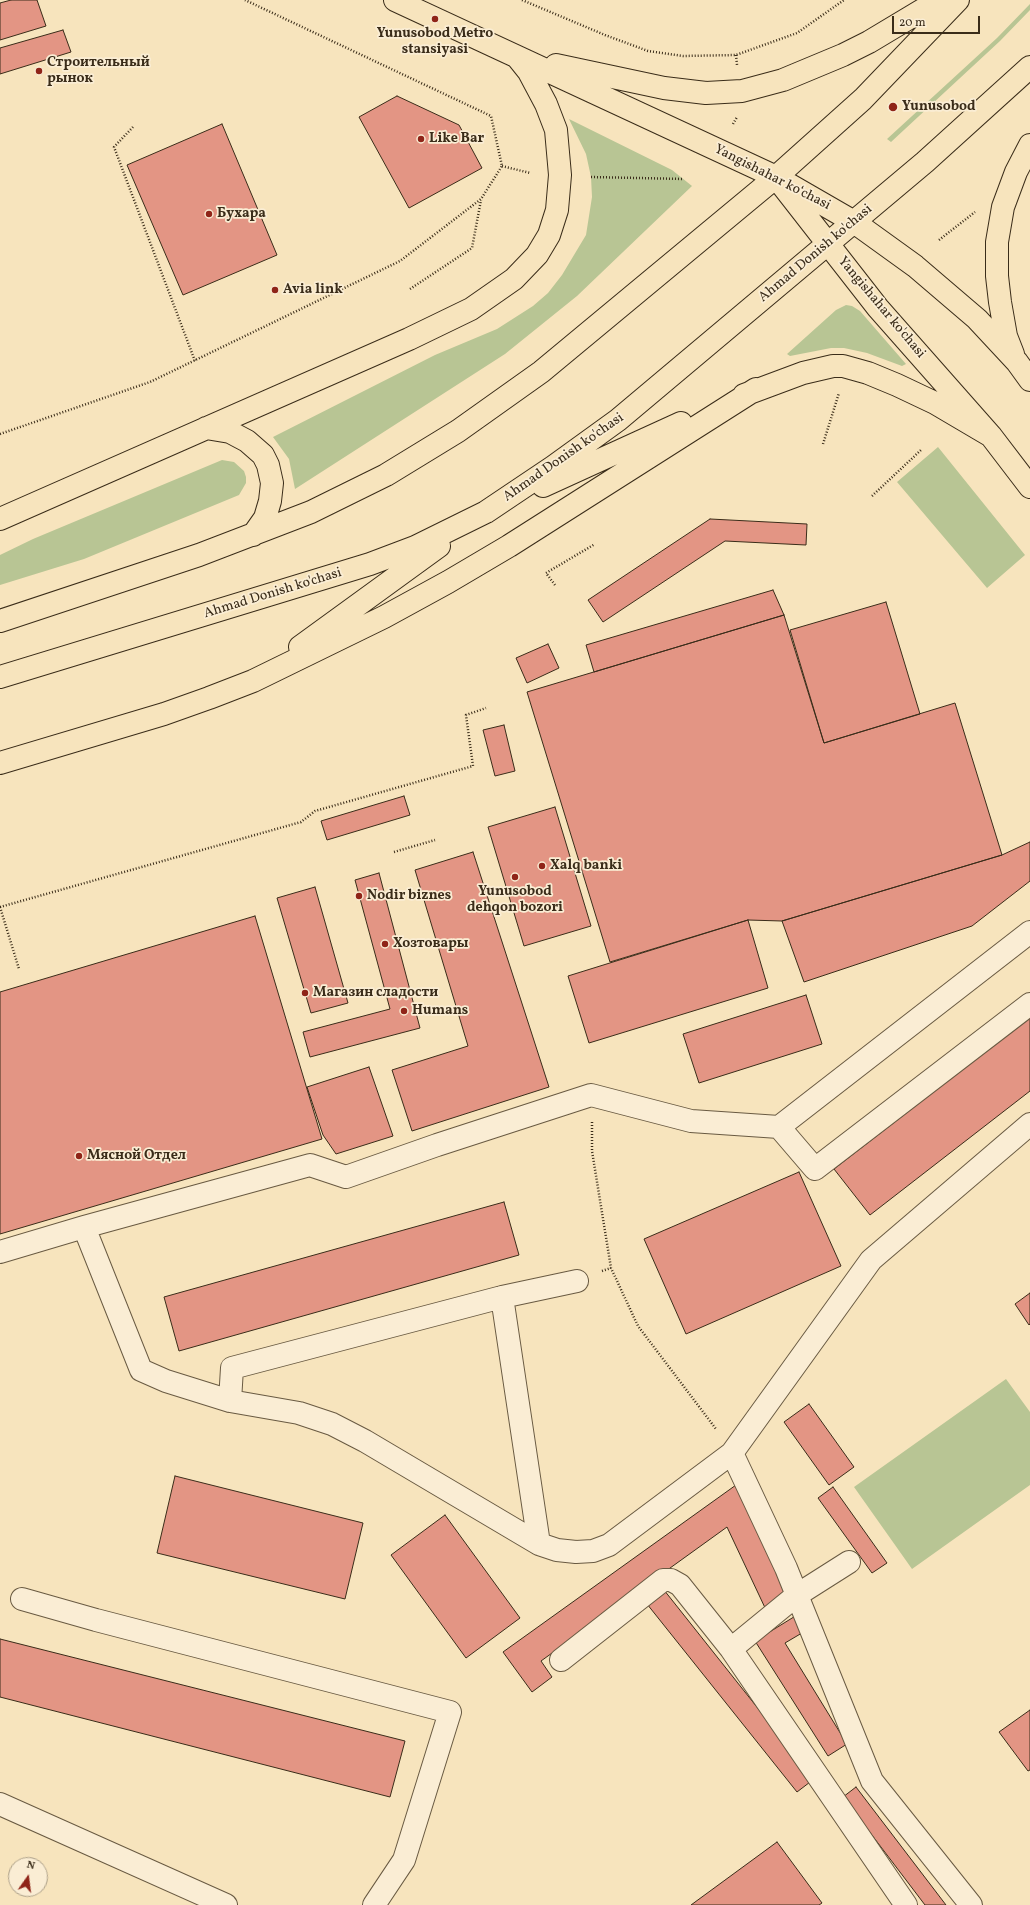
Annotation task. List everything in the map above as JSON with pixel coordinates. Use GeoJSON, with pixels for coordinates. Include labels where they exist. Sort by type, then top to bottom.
{"type":"FeatureCollection","features":[{"type":"Feature","properties":{"kind":"main road"},"geometry":{"type":"LineString","coordinates":[[395,0],[517,57],[664,88],[706,93],[742,91],[783,80],[843,55],[869,42],[939,0]]}},
{"type":"Feature","properties":{"kind":"main road"},"geometry":{"type":"LineString","coordinates":[[7,618],[128,579],[253,535],[311,512],[386,476],[458,431],[541,372],[776,177],[863,99],[958,0]]}},
{"type":"Feature","properties":{"kind":"main road"},"geometry":{"type":"LineString","coordinates":[[0,519],[409,339],[471,309],[514,279],[537,255],[549,235],[557,210],[560,192],[560,158],[556,130],[546,104],[529,72],[517,57]]}},
{"type":"Feature","properties":{"kind":"main road","name":"Yangishahar ko‘chasi"},"geometry":{"type":"LineString","coordinates":[[517,57],[776,177],[854,222],[940,285],[977,319],[1017,362],[1030,380]]}},
{"type":"Feature","properties":{"kind":"main road","name":"Ahmad Donish ko'chasi"},"geometry":{"type":"LineString","coordinates":[[0,678],[370,564],[415,547],[486,512],[553,467],[618,420],[931,157],[1030,66]]}},
{"type":"Feature","properties":{"kind":"main road"},"geometry":{"type":"LineString","coordinates":[[1017,362],[1006,336],[1000,302],[997,276],[999,224],[1005,201],[1016,172],[1030,145]]}},
{"type":"Feature","properties":{"kind":"main road","name":"Yangishahar ko'chasi"},"geometry":{"type":"LineString","coordinates":[[776,177],[878,308],[991,436]]}},
{"type":"Feature","properties":{"kind":"main road"},"geometry":{"type":"LineString","coordinates":[[253,681],[486,512],[756,389],[790,376],[833,366],[855,368],[897,384],[935,403],[991,436],[1030,487]]}},
{"type":"Feature","properties":{"kind":"main road"},"geometry":{"type":"LineString","coordinates":[[0,763],[164,714],[253,681],[384,617],[448,582],[756,389]]}},
{"type":"Feature","properties":{"kind":"main road"},"geometry":{"type":"LineString","coordinates":[[206,428],[230,432],[247,441],[263,455],[268,465],[272,483],[270,501],[265,518],[253,535]]}},
{"type":"Feature","properties":{"kind":"lane"},"geometry":{"type":"LineString","coordinates":[[0,1252],[84,1227],[310,1165],[346,1177],[438,1144],[591,1095],[691,1121],[779,1127],[1030,932]]}},
{"type":"Feature","properties":{"kind":"lane"},"geometry":{"type":"LineString","coordinates":[[779,1127],[815,1169],[1030,1004]]}},
{"type":"Feature","properties":{"kind":"lane"},"geometry":{"type":"LineString","coordinates":[[84,1227],[141,1370],[166,1381],[230,1401],[299,1413],[332,1424],[365,1441],[539,1544],[557,1550],[576,1552],[593,1551],[609,1545],[732,1453],[871,1260],[1030,1124]]}},
{"type":"Feature","properties":{"kind":"lane"},"geometry":{"type":"LineString","coordinates":[[230,1401],[232,1368],[502,1297],[577,1281]]}},
{"type":"Feature","properties":{"kind":"lane"},"geometry":{"type":"LineString","coordinates":[[502,1297],[539,1544]]}},
{"type":"Feature","properties":{"kind":"lane"},"geometry":{"type":"LineString","coordinates":[[732,1453],[797,1595],[872,1781],[971,1905]]}},
{"type":"Feature","properties":{"kind":"lane"},"geometry":{"type":"LineString","coordinates":[[730,1649],[797,1595],[849,1562]]}},
{"type":"Feature","properties":{"kind":"lane"},"geometry":{"type":"LineString","coordinates":[[561,1660],[663,1580],[672,1580],[680,1585],[730,1649],[906,1905]]}},
{"type":"Feature","properties":{"kind":"lane"},"geometry":{"type":"LineString","coordinates":[[22,1599],[96,1620],[450,1712],[404,1860],[374,1905]]}},
{"type":"Feature","properties":{"kind":"lane"},"geometry":{"type":"LineString","coordinates":[[0,1804],[226,1905]]}},
{"type":"Feature","properties":{"kind":"path"},"geometry":{"type":"LineString","coordinates":[[0,434],[150,382],[400,260],[481,199],[502,166],[491,116],[245,0]]}},
{"type":"Feature","properties":{"kind":"path"},"geometry":{"type":"LineString","coordinates":[[522,0],[605,35],[641,48],[682,56],[736,56],[796,33],[844,0]]}},
{"type":"Feature","properties":{"kind":"path"},"geometry":{"type":"LineString","coordinates":[[133,127],[114,147],[195,361]]}},
{"type":"Feature","properties":{"kind":"path"},"geometry":{"type":"LineString","coordinates":[[502,166],[530,173]]}},
{"type":"Feature","properties":{"kind":"path"},"geometry":{"type":"LineString","coordinates":[[591,177],[684,179]]}},
{"type":"Feature","properties":{"kind":"path"},"geometry":{"type":"LineString","coordinates":[[410,289],[472,248],[481,199]]}},
{"type":"Feature","properties":{"kind":"path"},"geometry":{"type":"LineString","coordinates":[[939,240],[978,210]]}},
{"type":"Feature","properties":{"kind":"path"},"geometry":{"type":"LineString","coordinates":[[823,444],[839,391]]}},
{"type":"Feature","properties":{"kind":"path"},"geometry":{"type":"LineString","coordinates":[[872,496],[921,450]]}},
{"type":"Feature","properties":{"kind":"path"},"geometry":{"type":"LineString","coordinates":[[555,586],[546,573],[595,544]]}},
{"type":"Feature","properties":{"kind":"path"},"geometry":{"type":"LineString","coordinates":[[19,969],[0,907],[301,822],[315,811],[473,766],[466,715],[486,708]]}},
{"type":"Feature","properties":{"kind":"path"},"geometry":{"type":"LineString","coordinates":[[394,852],[435,840]]}},
{"type":"Feature","properties":{"kind":"path"},"geometry":{"type":"LineString","coordinates":[[591,1095],[592,1151],[611,1268],[638,1326],[705,1412],[732,1453]]}},
{"type":"Feature","properties":{"kind":"green space"},"geometry":{"type":"Polygon","coordinates":[[[1030,4],[1030,10],[1000,41],[891,142],[887,139],[997,38],[1030,4]]]}},
{"type":"Feature","properties":{"kind":"green space"},"geometry":{"type":"Polygon","coordinates":[[[569,119],[672,170],[692,186],[577,296],[505,354],[295,489],[289,459],[273,437],[435,355],[497,329],[533,306],[548,293],[562,275],[586,235],[592,197],[591,177],[586,154],[569,119]]]}},
{"type":"Feature","properties":{"kind":"green space"},"geometry":{"type":"Polygon","coordinates":[[[846,305],[852,306],[860,311],[906,364],[902,366],[867,353],[844,348],[831,348],[790,356],[787,354],[836,310],[846,305]]]}},
{"type":"Feature","properties":{"kind":"green space"},"geometry":{"type":"Polygon","coordinates":[[[938,447],[1025,555],[987,588],[897,482],[938,447]]]}},
{"type":"Feature","properties":{"kind":"green space"},"geometry":{"type":"Polygon","coordinates":[[[222,460],[234,462],[244,471],[246,483],[239,495],[84,559],[0,585],[0,555],[33,539],[222,460]]]}},
{"type":"Feature","properties":{"kind":"green space"},"geometry":{"type":"Polygon","coordinates":[[[1006,1379],[1030,1412],[1030,1485],[912,1569],[854,1487],[1006,1379]]]}},
{"type":"Feature","properties":{"kind":"building"},"geometry":{"type":"Polygon","coordinates":[[[11,0],[37,0],[46,26],[0,40],[0,3],[11,0]]]}},
{"type":"Feature","properties":{"kind":"building"},"geometry":{"type":"Polygon","coordinates":[[[63,30],[71,52],[0,74],[0,48],[63,30]]]}},
{"type":"Feature","properties":{"kind":"building"},"geometry":{"type":"Polygon","coordinates":[[[397,96],[459,125],[482,168],[409,208],[359,117],[397,96]]]}},
{"type":"Feature","properties":{"kind":"building"},"geometry":{"type":"Polygon","coordinates":[[[222,124],[277,255],[183,295],[127,165],[222,124]]]}},
{"type":"Feature","properties":{"kind":"building"},"geometry":{"type":"Polygon","coordinates":[[[710,519],[807,524],[806,545],[725,541],[603,622],[588,600],[710,519]]]}},
{"type":"Feature","properties":{"kind":"building"},"geometry":{"type":"Polygon","coordinates":[[[773,590],[784,615],[594,672],[586,645],[773,590]]]}},
{"type":"Feature","properties":{"kind":"building"},"geometry":{"type":"Polygon","coordinates":[[[886,602],[920,714],[824,743],[790,630],[886,602]]]}},
{"type":"Feature","properties":{"kind":"building"},"geometry":{"type":"Polygon","coordinates":[[[784,615],[824,743],[955,703],[1002,855],[782,921],[748,920],[610,962],[527,692],[784,615]]]}},
{"type":"Feature","properties":{"kind":"building"},"geometry":{"type":"Polygon","coordinates":[[[548,644],[559,668],[527,683],[516,658],[548,644]]]}},
{"type":"Feature","properties":{"kind":"building"},"geometry":{"type":"Polygon","coordinates":[[[504,725],[515,771],[495,776],[483,730],[504,725]]]}},
{"type":"Feature","properties":{"kind":"building"},"geometry":{"type":"Polygon","coordinates":[[[404,796],[410,815],[327,840],[321,821],[404,796]]]}},
{"type":"Feature","properties":{"kind":"building"},"geometry":{"type":"Polygon","coordinates":[[[555,807],[591,926],[524,946],[488,827],[555,807]]]}},
{"type":"Feature","properties":{"kind":"building"},"geometry":{"type":"Polygon","coordinates":[[[1030,842],[1030,881],[972,926],[804,982],[782,921],[1002,855],[1030,842]]]}},
{"type":"Feature","properties":{"kind":"building"},"geometry":{"type":"Polygon","coordinates":[[[473,852],[549,1087],[412,1131],[392,1070],[468,1046],[415,870],[473,852]]]}},
{"type":"Feature","properties":{"kind":"building","name":"Хозтовары"},"geometry":{"type":"Polygon","coordinates":[[[379,873],[420,1028],[310,1057],[303,1032],[390,1009],[355,880],[379,873]]]}},
{"type":"Feature","properties":{"kind":"building"},"geometry":{"type":"Polygon","coordinates":[[[315,887],[348,1003],[311,1013],[277,898],[315,887]]]}},
{"type":"Feature","properties":{"kind":"building"},"geometry":{"type":"Polygon","coordinates":[[[255,916],[322,1139],[0,1234],[0,992],[255,916]]]}},
{"type":"Feature","properties":{"kind":"building"},"geometry":{"type":"Polygon","coordinates":[[[748,920],[768,988],[589,1043],[568,976],[748,920]]]}},
{"type":"Feature","properties":{"kind":"building"},"geometry":{"type":"Polygon","coordinates":[[[806,995],[822,1044],[699,1083],[683,1034],[806,995]]]}},
{"type":"Feature","properties":{"kind":"building"},"geometry":{"type":"Polygon","coordinates":[[[1030,1017],[1030,1091],[870,1215],[834,1169],[1030,1017]]]}},
{"type":"Feature","properties":{"kind":"building"},"geometry":{"type":"Polygon","coordinates":[[[369,1067],[393,1136],[336,1154],[323,1135],[307,1087],[369,1067]]]}},
{"type":"Feature","properties":{"kind":"building"},"geometry":{"type":"Polygon","coordinates":[[[799,1172],[841,1266],[686,1334],[644,1239],[799,1172]]]}},
{"type":"Feature","properties":{"kind":"building"},"geometry":{"type":"Polygon","coordinates":[[[504,1202],[519,1255],[179,1351],[164,1297],[504,1202]]]}},
{"type":"Feature","properties":{"kind":"building"},"geometry":{"type":"Polygon","coordinates":[[[1030,1293],[1030,1324],[1029,1325],[1015,1304],[1030,1293]]]}},
{"type":"Feature","properties":{"kind":"building"},"geometry":{"type":"Polygon","coordinates":[[[809,1404],[854,1467],[829,1485],[784,1422],[809,1404]]]}},
{"type":"Feature","properties":{"kind":"building"},"geometry":{"type":"Polygon","coordinates":[[[175,1476],[363,1523],[345,1599],[157,1553],[175,1476]]]}},
{"type":"Feature","properties":{"kind":"building"},"geometry":{"type":"Polygon","coordinates":[[[736,1485],[790,1597],[767,1612],[727,1527],[541,1661],[552,1677],[532,1692],[503,1652],[736,1485]]]}},
{"type":"Feature","properties":{"kind":"building"},"geometry":{"type":"Polygon","coordinates":[[[833,1487],[887,1563],[872,1573],[818,1498],[833,1487]]]}},
{"type":"Feature","properties":{"kind":"building"},"geometry":{"type":"Polygon","coordinates":[[[445,1515],[520,1618],[466,1658],[391,1555],[445,1515]]]}},
{"type":"Feature","properties":{"kind":"building"},"geometry":{"type":"Polygon","coordinates":[[[664,1590],[814,1779],[797,1792],[647,1604],[664,1590]]]}},
{"type":"Feature","properties":{"kind":"building"},"geometry":{"type":"Polygon","coordinates":[[[797,1615],[807,1630],[785,1643],[847,1744],[828,1756],[755,1641],[797,1615]]]}},
{"type":"Feature","properties":{"kind":"building"},"geometry":{"type":"Polygon","coordinates":[[[0,1639],[405,1741],[390,1797],[0,1697],[0,1639]]]}},
{"type":"Feature","properties":{"kind":"building"},"geometry":{"type":"Polygon","coordinates":[[[1030,1710],[1030,1770],[1028,1771],[999,1732],[1030,1710]]]}},
{"type":"Feature","properties":{"kind":"building"},"geometry":{"type":"Polygon","coordinates":[[[856,1787],[946,1905],[925,1905],[843,1797],[856,1787]]]}},
{"type":"Feature","properties":{"kind":"building"},"geometry":{"type":"Polygon","coordinates":[[[777,1842],[822,1903],[819,1905],[691,1905],[777,1842]]]}},
{"type":"Feature","properties":{"kind":"place","name":"Yunusobod Metro stansiyasi"},"geometry":{"type":"Point","coordinates":[435,19]}},
{"type":"Feature","properties":{"kind":"place","name":"Строительный рынок"},"geometry":{"type":"Point","coordinates":[39,71]}},
{"type":"Feature","properties":{"kind":"place","name":"Yunusobod"},"geometry":{"type":"Point","coordinates":[893,107]}},
{"type":"Feature","properties":{"kind":"place","name":"Like Bar"},"geometry":{"type":"Point","coordinates":[421,139]}},
{"type":"Feature","properties":{"kind":"place","name":"Бухара"},"geometry":{"type":"Point","coordinates":[209,214]}},
{"type":"Feature","properties":{"kind":"place","name":"Avia link"},"geometry":{"type":"Point","coordinates":[275,290]}},
{"type":"Feature","properties":{"kind":"place","name":"Xalq banki"},"geometry":{"type":"Point","coordinates":[542,866]}},
{"type":"Feature","properties":{"kind":"place","name":"Yunusobod dehqon bozori"},"geometry":{"type":"Point","coordinates":[515,877]}},
{"type":"Feature","properties":{"kind":"place","name":"Nodir biznes"},"geometry":{"type":"Point","coordinates":[359,896]}},
{"type":"Feature","properties":{"kind":"place","name":"Хозтовары"},"geometry":{"type":"Point","coordinates":[385,944]}},
{"type":"Feature","properties":{"kind":"place","name":"Магазин сладости"},"geometry":{"type":"Point","coordinates":[305,993]}},
{"type":"Feature","properties":{"kind":"place","name":"Humans"},"geometry":{"type":"Point","coordinates":[404,1011]}},
{"type":"Feature","properties":{"kind":"place","name":"Мясной Отдел"},"geometry":{"type":"Point","coordinates":[79,1156]}}]}
